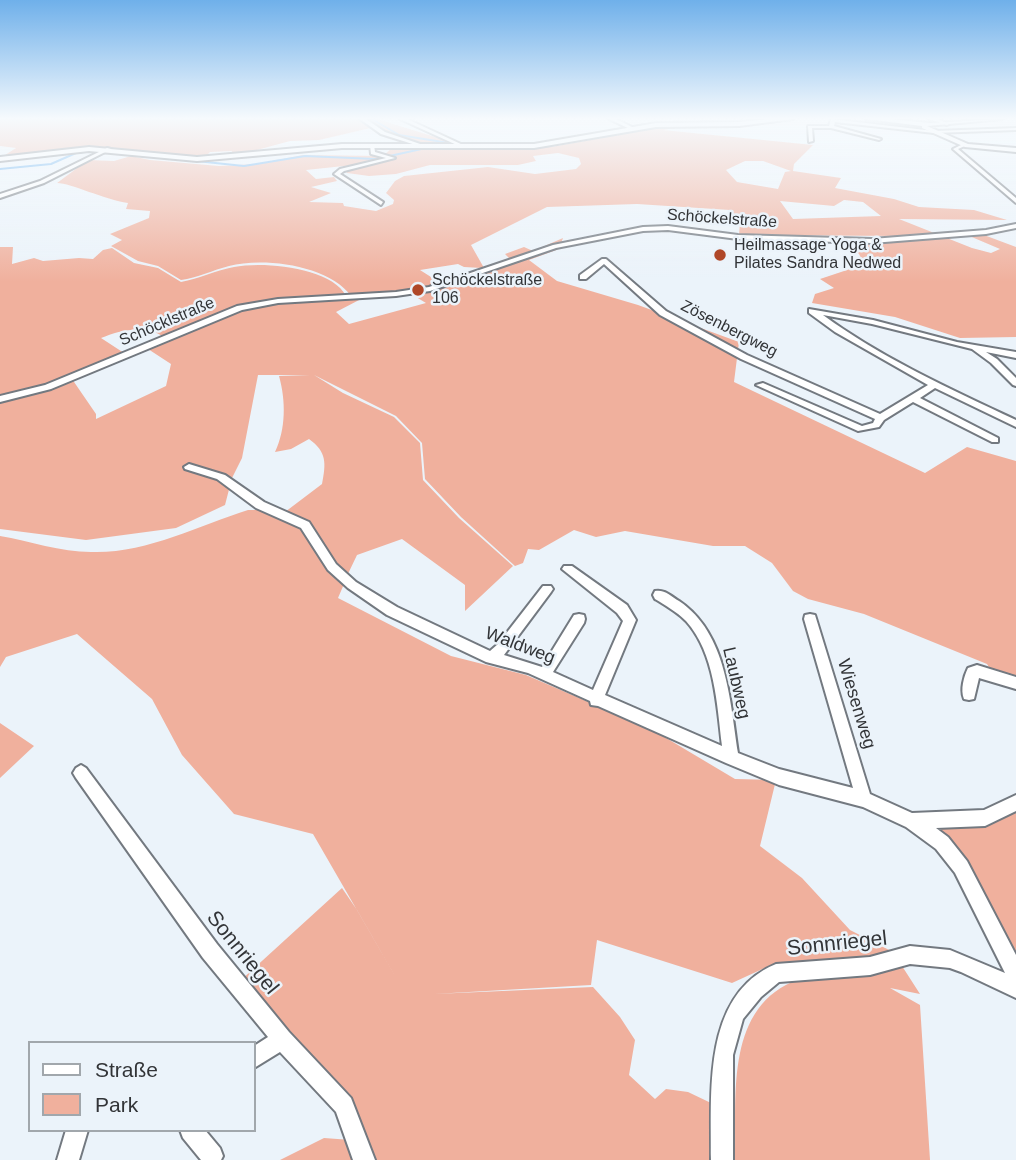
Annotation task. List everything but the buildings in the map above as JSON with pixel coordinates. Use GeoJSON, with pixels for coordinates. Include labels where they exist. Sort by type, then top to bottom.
{"type":"FeatureCollection","features":[{"type":"Feature","properties":{"kind":"street"},"geometry":{"type":"LineString","coordinates":[[0,196],[32,188],[58,173]]}},
{"type":"Feature","properties":{"kind":"street"},"geometry":{"type":"LineString","coordinates":[[338,173],[381,203]]}},
{"type":"Feature","properties":{"kind":"street"},"geometry":{"type":"LineString","coordinates":[[981,173],[1016,201]]}},
{"type":"Feature","properties":{"kind":"street","name":"Schöckelstraße"},"geometry":{"type":"LineString","coordinates":[[351,298],[430,289],[555,246],[643,229],[668,228],[738,237],[872,241],[1013,229]]}},
{"type":"Feature","properties":{"kind":"street","name":"Zösenbergweg"},"geometry":{"type":"LineString","coordinates":[[583,277],[604,260],[663,313],[744,358],[881,418]]}},
{"type":"Feature","properties":{"kind":"street","name":"Schöcklstraße"},"geometry":{"type":"LineString","coordinates":[[0,399],[48,387],[222,313],[264,303],[351,298]]}},
{"type":"Feature","properties":{"kind":"street"},"geometry":{"type":"LineString","coordinates":[[1016,355],[813,310],[838,330],[934,386],[1016,424]]}},
{"type":"Feature","properties":{"kind":"street"},"geometry":{"type":"LineString","coordinates":[[973,347],[994,361],[1016,383]]}},
{"type":"Feature","properties":{"kind":"street"},"geometry":{"type":"LineString","coordinates":[[994,361],[1016,369]]}},
{"type":"Feature","properties":{"kind":"street"},"geometry":{"type":"LineString","coordinates":[[760,385],[861,429],[876,425],[881,418],[934,386]]}},
{"type":"Feature","properties":{"kind":"street"},"geometry":{"type":"LineString","coordinates":[[914,398],[995,440]]}},
{"type":"Feature","properties":{"kind":"street","name":"Waldweg"},"geometry":{"type":"LineString","coordinates":[[189,467],[221,477],[260,505],[305,525],[332,567],[374,600],[491,658],[530,668],[779,777],[864,799],[912,821],[942,843],[961,867],[1016,975]]}},
{"type":"Feature","properties":{"kind":"street"},"geometry":{"type":"LineString","coordinates":[[568,569],[622,609],[630,620],[596,699]]}},
{"type":"Feature","properties":{"kind":"street"},"geometry":{"type":"LineString","coordinates":[[491,658],[503,648],[547,589]]}},
{"type":"Feature","properties":{"kind":"street","name":"Laubweg"},"geometry":{"type":"LineString","coordinates":[[659,595],[686,613],[712,653],[731,758]]}},
{"type":"Feature","properties":{"kind":"street"},"geometry":{"type":"LineString","coordinates":[[544,675],[579,619]]}},
{"type":"Feature","properties":{"kind":"street","name":"Wiesenweg"},"geometry":{"type":"LineString","coordinates":[[810,619],[864,799]]}},
{"type":"Feature","properties":{"kind":"street"},"geometry":{"type":"LineString","coordinates":[[970,694],[972,672],[977,671],[1016,683]]}},
{"type":"Feature","properties":{"kind":"street","name":"Sonnriegel"},"geometry":{"type":"LineString","coordinates":[[80,773],[210,951],[282,1038],[344,1105],[363,1160]]}},
{"type":"Feature","properties":{"kind":"street","name":"Waldweg"},"geometry":{"type":"LineString","coordinates":[[912,821],[985,818],[1016,803]]}},
{"type":"Feature","properties":{"kind":"street","name":"Sonnriegel"},"geometry":{"type":"LineString","coordinates":[[722,1160],[723,1055],[736,1014],[754,990],[776,973],[870,966],[909,956],[950,959],[963,963],[1016,989]]}},
{"type":"Feature","properties":{"kind":"street"},"geometry":{"type":"LineString","coordinates":[[256,1057],[282,1038]]}},
{"type":"Feature","properties":{"kind":"street"},"geometry":{"type":"LineString","coordinates":[[68,1160],[76,1132]]}},
{"type":"Feature","properties":{"kind":"street"},"geometry":{"type":"LineString","coordinates":[[193,1132],[212,1156]]}},
{"type":"Feature","properties":{"kind":"green space"},"geometry":{"type":"Polygon","coordinates":[[[70,173],[309,173],[316,179],[334,177],[337,181],[311,187],[331,193],[309,202],[343,203],[344,206],[376,211],[393,204],[394,200],[386,193],[395,181],[404,176],[431,173],[729,173],[737,182],[778,189],[785,173],[808,173],[841,178],[835,188],[894,199],[919,207],[974,210],[1007,220],[899,219],[991,253],[1000,249],[967,235],[984,235],[1016,247],[1016,337],[960,338],[895,317],[812,303],[815,294],[834,288],[820,279],[850,269],[862,260],[859,254],[842,240],[882,243],[911,239],[903,236],[739,235],[740,222],[730,210],[637,204],[547,207],[471,245],[484,268],[510,259],[505,254],[524,247],[533,251],[563,238],[559,249],[529,260],[557,281],[638,305],[739,342],[734,382],[925,473],[967,447],[1016,461],[1016,680],[990,669],[987,664],[864,614],[808,599],[793,591],[772,563],[745,546],[713,546],[625,531],[596,537],[574,530],[539,550],[528,549],[523,563],[515,566],[461,517],[425,479],[422,443],[396,416],[314,375],[343,393],[394,417],[420,443],[423,480],[459,518],[513,566],[465,611],[465,585],[402,539],[357,555],[346,578],[320,545],[285,512],[322,484],[324,458],[309,439],[291,449],[275,452],[284,415],[279,376],[310,375],[258,375],[242,458],[232,478],[225,505],[176,528],[86,540],[0,529],[0,401],[25,397],[72,379],[96,414],[96,419],[166,386],[171,364],[148,349],[238,311],[280,303],[361,299],[336,312],[349,324],[426,303],[411,294],[411,290],[351,296],[341,285],[327,277],[277,263],[243,263],[181,280],[158,266],[138,261],[111,246],[122,240],[110,234],[149,218],[150,211],[126,209],[128,203],[57,183],[70,173]],[[844,200],[834,206],[780,201],[793,219],[881,216],[863,202],[844,200]],[[458,264],[420,270],[442,284],[482,268],[458,264]]]}},
{"type":"Feature","properties":{"kind":"green space"},"geometry":{"type":"Polygon","coordinates":[[[348,173],[399,173],[396,174],[369,176],[348,173]]]}},
{"type":"Feature","properties":{"kind":"green space"},"geometry":{"type":"Polygon","coordinates":[[[0,247],[13,247],[12,264],[34,258],[43,261],[93,259],[103,250],[112,248],[134,263],[158,268],[181,282],[246,265],[295,268],[327,278],[346,296],[248,305],[219,312],[164,337],[141,329],[116,333],[101,338],[124,353],[48,384],[0,396],[0,247]]]}},
{"type":"Feature","properties":{"kind":"green space"},"geometry":{"type":"Polygon","coordinates":[[[248,510],[260,510],[304,528],[344,584],[338,598],[451,656],[526,675],[651,729],[735,779],[776,780],[760,846],[802,878],[850,930],[893,952],[920,994],[890,988],[920,1005],[930,1160],[735,1160],[739,1060],[745,1036],[755,1014],[770,996],[792,982],[839,978],[769,966],[732,983],[597,940],[591,985],[434,994],[593,987],[620,1017],[635,1040],[629,1075],[655,1099],[666,1089],[688,1092],[711,1103],[715,1160],[370,1160],[360,1124],[240,981],[342,888],[356,909],[313,834],[234,814],[182,755],[152,699],[77,634],[6,657],[0,667],[0,536],[68,550],[91,552],[131,549],[171,538],[248,510]]]}},
{"type":"Feature","properties":{"kind":"green space"},"geometry":{"type":"Polygon","coordinates":[[[0,723],[34,746],[0,778],[0,723]]]}},
{"type":"Feature","properties":{"kind":"green space"},"geometry":{"type":"Polygon","coordinates":[[[1016,810],[1016,959],[946,841],[939,824],[1016,810]]]}},
{"type":"Feature","properties":{"kind":"green space"},"geometry":{"type":"Polygon","coordinates":[[[324,1138],[351,1140],[356,1160],[280,1160],[324,1138]]]}},
{"type":"Feature","properties":{"kind":"place","name":"Heilmassage Yoga & Pilates Sandra Nedwed"},"geometry":{"type":"Point","coordinates":[720,255]}},
{"type":"Feature","properties":{"kind":"place","name":"Schöckelstraße 106"},"geometry":{"type":"Point","coordinates":[418,290]}}]}
